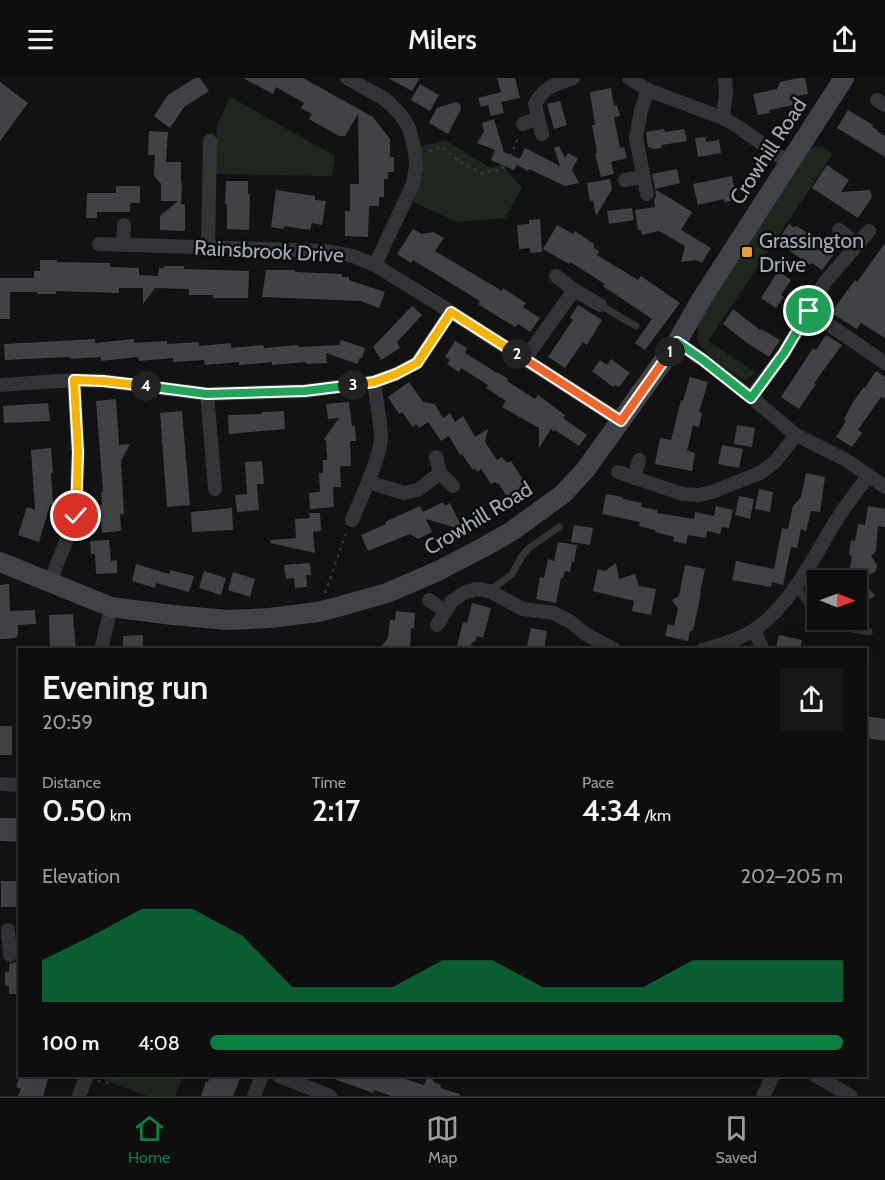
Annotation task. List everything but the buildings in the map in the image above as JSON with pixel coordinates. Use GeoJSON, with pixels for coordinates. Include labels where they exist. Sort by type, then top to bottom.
{"type":"FeatureCollection","features":[{"type":"Feature","properties":{"kind":"street"},"geometry":{"type":"LineString","coordinates":[[347,78],[385,99],[401,115],[409,128],[415,155],[413,184],[375,265]]}},
{"type":"Feature","properties":{"kind":"street"},"geometry":{"type":"LineString","coordinates":[[542,134],[535,104],[550,86],[573,78]]}},
{"type":"Feature","properties":{"kind":"street"},"geometry":{"type":"LineString","coordinates":[[629,78],[648,90],[723,118],[789,163]]}},
{"type":"Feature","properties":{"kind":"street"},"geometry":{"type":"LineString","coordinates":[[723,118],[725,78]]}},
{"type":"Feature","properties":{"kind":"street","name":"Crowhill Road"},"geometry":{"type":"LineString","coordinates":[[0,562],[111,607],[227,620],[270,618],[318,612],[387,593],[438,571],[512,531],[562,494],[586,469],[677,342],[701,300],[844,78]]}},
{"type":"Feature","properties":{"kind":"street"},"geometry":{"type":"LineString","coordinates":[[647,194],[636,138],[641,110],[648,90]]}},
{"type":"Feature","properties":{"kind":"street"},"geometry":{"type":"LineString","coordinates":[[523,124],[538,117]]}},
{"type":"Feature","properties":{"kind":"street"},"geometry":{"type":"LineString","coordinates":[[208,248],[210,141]]}},
{"type":"Feature","properties":{"kind":"street"},"geometry":{"type":"LineString","coordinates":[[625,180],[644,177]]}},
{"type":"Feature","properties":{"kind":"street"},"geometry":{"type":"LineString","coordinates":[[123,244],[124,225]]}},
{"type":"Feature","properties":{"kind":"street"},"geometry":{"type":"LineString","coordinates":[[839,230],[856,244]]}},
{"type":"Feature","properties":{"kind":"street"},"geometry":{"type":"LineString","coordinates":[[751,398],[784,353],[825,282],[869,231]]}},
{"type":"Feature","properties":{"kind":"street","name":"Rainsbrook Drive"},"geometry":{"type":"LineString","coordinates":[[99,244],[327,251],[353,255],[375,265],[451,312],[621,421]]}},
{"type":"Feature","properties":{"kind":"street"},"geometry":{"type":"LineString","coordinates":[[556,276],[574,290],[600,304]]}},
{"type":"Feature","properties":{"kind":"street"},"geometry":{"type":"LineString","coordinates":[[525,359],[574,290]]}},
{"type":"Feature","properties":{"kind":"street"},"geometry":{"type":"LineString","coordinates":[[809,311],[885,363]]}},
{"type":"Feature","properties":{"kind":"street"},"geometry":{"type":"LineString","coordinates":[[0,384],[74,380],[103,381],[207,394],[305,391],[374,382],[417,363],[451,312]]}},
{"type":"Feature","properties":{"kind":"street"},"geometry":{"type":"LineString","coordinates":[[677,342],[703,360],[796,435],[846,460],[885,487]]}},
{"type":"Feature","properties":{"kind":"street"},"geometry":{"type":"LineString","coordinates":[[50,582],[76,516],[78,452],[74,380]]}},
{"type":"Feature","properties":{"kind":"street"},"geometry":{"type":"LineString","coordinates":[[352,520],[368,482],[381,441],[374,382]]}},
{"type":"Feature","properties":{"kind":"street"},"geometry":{"type":"LineString","coordinates":[[207,394],[214,483],[228,476]]}},
{"type":"Feature","properties":{"kind":"street"},"geometry":{"type":"LineString","coordinates":[[618,472],[682,494],[699,495],[760,472],[775,462],[796,435]]}},
{"type":"Feature","properties":{"kind":"street"},"geometry":{"type":"LineString","coordinates":[[436,457],[440,472],[453,486]]}},
{"type":"Feature","properties":{"kind":"street"},"geometry":{"type":"LineString","coordinates":[[634,478],[639,460]]}},
{"type":"Feature","properties":{"kind":"street"},"geometry":{"type":"LineString","coordinates":[[368,482],[404,493],[418,490],[440,472]]}},
{"type":"Feature","properties":{"kind":"street"},"geometry":{"type":"LineString","coordinates":[[709,648],[754,630],[775,612],[803,577],[836,521],[869,475]]}},
{"type":"Feature","properties":{"kind":"street"},"geometry":{"type":"LineString","coordinates":[[437,625],[452,601],[464,593],[476,590],[490,591],[522,609],[554,613],[611,648]]}},
{"type":"Feature","properties":{"kind":"street"},"geometry":{"type":"LineString","coordinates":[[429,600],[446,611]]}},
{"type":"Feature","properties":{"kind":"street"},"geometry":{"type":"LineString","coordinates":[[101,648],[111,607]]}},
{"type":"Feature","properties":{"kind":"street"},"geometry":{"type":"LineString","coordinates":[[754,630],[762,648]]}},
{"type":"Feature","properties":{"kind":"street"},"geometry":{"type":"LineString","coordinates":[[0,784],[18,785]]}},
{"type":"Feature","properties":{"kind":"street"},"geometry":{"type":"LineString","coordinates":[[9,930],[10,955]]}},
{"type":"Feature","properties":{"kind":"street"},"geometry":{"type":"LineString","coordinates":[[254,1096],[262,1077]]}},
{"type":"Feature","properties":{"kind":"street"},"geometry":{"type":"LineString","coordinates":[[282,1077],[330,1096]]}},
{"type":"Feature","properties":{"kind":"street"},"geometry":{"type":"LineString","coordinates":[[763,1096],[772,1077]]}},
{"type":"Feature","properties":{"kind":"street"},"geometry":{"type":"LineString","coordinates":[[818,1077],[850,1096]]}},
{"type":"Feature","properties":{"kind":"street"},"geometry":{"type":"LineString","coordinates":[[79,1096],[86,1078]]}},
{"type":"Feature","properties":{"kind":"lane"},"geometry":{"type":"LineString","coordinates":[[600,304],[636,326]]}},
{"type":"Feature","properties":{"kind":"lane"},"geometry":{"type":"LineString","coordinates":[[490,591],[512,574],[522,556],[529,549],[559,527]]}},
{"type":"Feature","properties":{"kind":"lane"},"geometry":{"type":"LineString","coordinates":[[796,586],[814,618],[820,623],[869,632]]}},
{"type":"Feature","properties":{"kind":"path"},"geometry":{"type":"LineString","coordinates":[[415,155],[442,147],[461,163],[482,173],[502,169],[509,159],[523,124]]}},
{"type":"Feature","properties":{"kind":"path"},"geometry":{"type":"LineString","coordinates":[[318,612],[352,520]]}},
{"type":"Feature","properties":{"kind":"path"},"geometry":{"type":"LineString","coordinates":[[86,1078],[107,1083],[115,1077]]}},
{"type":"Feature","properties":{"kind":"shaded area"},"geometry":{"type":"Polygon","coordinates":[[[230,97],[335,156],[332,176],[215,174],[217,125],[230,97]]]}},
{"type":"Feature","properties":{"kind":"shaded area"},"geometry":{"type":"Polygon","coordinates":[[[444,140],[491,168],[502,164],[522,188],[505,218],[457,222],[413,202],[418,185],[419,147],[444,140]]]}},
{"type":"Feature","properties":{"kind":"shaded area"},"geometry":{"type":"Polygon","coordinates":[[[821,146],[833,154],[708,341],[757,373],[744,380],[700,346],[697,336],[701,318],[810,148],[821,146]]]}},
{"type":"Feature","properties":{"kind":"shaded area"},"geometry":{"type":"Polygon","coordinates":[[[105,1077],[183,1077],[175,1096],[147,1096],[103,1080],[105,1077]]]}},
{"type":"Feature","properties":{"kind":"place","name":"Grassington Drive"},"geometry":{"type":"Point","coordinates":[747,252]}},
{"type":"Feature","properties":{"kind":"route"},"geometry":{"type":"LineString","coordinates":[[76,516],[78,452],[74,380],[103,381],[207,394],[305,391],[374,382],[417,363],[451,312],[621,421],[677,342],[751,398],[784,353],[809,311]]}}]}
